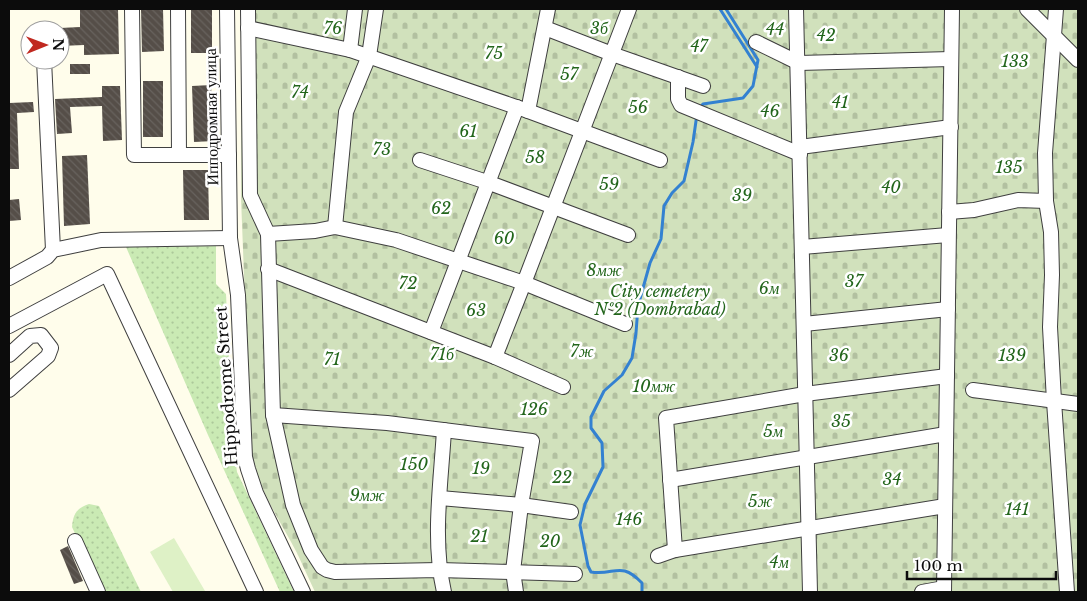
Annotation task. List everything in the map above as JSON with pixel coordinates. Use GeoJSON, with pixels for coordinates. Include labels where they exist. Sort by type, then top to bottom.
{"type":"FeatureCollection","features":[{"type":"Feature","properties":{"kind":"street"},"geometry":{"type":"LineString","coordinates":[[132,9],[134,155],[229,155]]}},
{"type":"Feature","properties":{"kind":"street"},"geometry":{"type":"LineString","coordinates":[[178,9],[180,154]]}},
{"type":"Feature","properties":{"kind":"street","name":"Ипподромная улица"},"geometry":{"type":"LineString","coordinates":[[227,9],[229,231]]}},
{"type":"Feature","properties":{"kind":"street"},"geometry":{"type":"LineString","coordinates":[[248,9],[250,196],[268,234],[272,415],[293,505],[310,550],[327,570],[345,573],[439,570],[575,574]]}},
{"type":"Feature","properties":{"kind":"street"},"geometry":{"type":"LineString","coordinates":[[350,50],[355,9]]}},
{"type":"Feature","properties":{"kind":"street"},"geometry":{"type":"LineString","coordinates":[[335,227],[346,112],[369,56],[376,9]]}},
{"type":"Feature","properties":{"kind":"street"},"geometry":{"type":"LineString","coordinates":[[431,332],[488,182],[522,109],[545,28],[548,9]]}},
{"type":"Feature","properties":{"kind":"street"},"geometry":{"type":"LineString","coordinates":[[495,357],[583,131],[628,9]]}},
{"type":"Feature","properties":{"kind":"street"},"geometry":{"type":"LineString","coordinates":[[796,9],[810,592]]}},
{"type":"Feature","properties":{"kind":"street"},"geometry":{"type":"LineString","coordinates":[[922,592],[944,590],[952,9]]}},
{"type":"Feature","properties":{"kind":"street"},"geometry":{"type":"LineString","coordinates":[[1027,9],[1078,60]]}},
{"type":"Feature","properties":{"kind":"street"},"geometry":{"type":"LineString","coordinates":[[1056,9],[1045,153],[1046,201],[1051,232],[1050,327],[1054,401],[1072,564],[1067,592]]}},
{"type":"Feature","properties":{"kind":"street"},"geometry":{"type":"LineString","coordinates":[[248,28],[350,50],[369,56],[522,109],[660,160]]}},
{"type":"Feature","properties":{"kind":"street"},"geometry":{"type":"LineString","coordinates":[[545,28],[703,86]]}},
{"type":"Feature","properties":{"kind":"street"},"geometry":{"type":"LineString","coordinates":[[756,42],[798,63],[951,59]]}},
{"type":"Feature","properties":{"kind":"street"},"geometry":{"type":"LineString","coordinates":[[44,70],[53,250]]}},
{"type":"Feature","properties":{"kind":"street"},"geometry":{"type":"LineString","coordinates":[[678,77],[678,98],[681,105],[800,150],[950,127]]}},
{"type":"Feature","properties":{"kind":"street"},"geometry":{"type":"LineString","coordinates":[[420,160],[488,182],[628,234]]}},
{"type":"Feature","properties":{"kind":"street"},"geometry":{"type":"LineString","coordinates":[[949,212],[974,210],[1018,200],[1046,201]]}},
{"type":"Feature","properties":{"kind":"street"},"geometry":{"type":"LineString","coordinates":[[268,234],[314,231],[335,227],[396,240],[524,284],[626,324]]}},
{"type":"Feature","properties":{"kind":"street"},"geometry":{"type":"LineString","coordinates":[[9,278],[47,257],[53,250],[101,240],[229,231]]}},
{"type":"Feature","properties":{"kind":"street","name":"Hippodrome Street"},"geometry":{"type":"LineString","coordinates":[[229,231],[238,295],[244,445],[248,469],[256,493],[303,592]]}},
{"type":"Feature","properties":{"kind":"street"},"geometry":{"type":"LineString","coordinates":[[802,247],[948,235]]}},
{"type":"Feature","properties":{"kind":"street"},"geometry":{"type":"LineString","coordinates":[[268,269],[495,357],[562,387]]}},
{"type":"Feature","properties":{"kind":"street"},"geometry":{"type":"LineString","coordinates":[[9,326],[107,274],[256,592]]}},
{"type":"Feature","properties":{"kind":"street"},"geometry":{"type":"LineString","coordinates":[[804,324],[948,309]]}},
{"type":"Feature","properties":{"kind":"street"},"geometry":{"type":"LineString","coordinates":[[9,355],[30,336],[40,335],[51,348],[48,356],[9,390]]}},
{"type":"Feature","properties":{"kind":"street"},"geometry":{"type":"LineString","coordinates":[[675,550],[666,418],[806,394],[947,376]]}},
{"type":"Feature","properties":{"kind":"street"},"geometry":{"type":"LineString","coordinates":[[973,390],[1078,404]]}},
{"type":"Feature","properties":{"kind":"street"},"geometry":{"type":"LineString","coordinates":[[272,415],[387,423],[532,441],[521,505],[513,571],[516,592]]}},
{"type":"Feature","properties":{"kind":"street"},"geometry":{"type":"LineString","coordinates":[[444,430],[440,498],[439,570],[444,592]]}},
{"type":"Feature","properties":{"kind":"street"},"geometry":{"type":"LineString","coordinates":[[670,480],[946,434]]}},
{"type":"Feature","properties":{"kind":"street"},"geometry":{"type":"LineString","coordinates":[[440,498],[521,505],[571,512]]}},
{"type":"Feature","properties":{"kind":"street"},"geometry":{"type":"LineString","coordinates":[[658,556],[675,550],[945,506]]}},
{"type":"Feature","properties":{"kind":"street"},"geometry":{"type":"LineString","coordinates":[[75,541],[94,589]]}},
{"type":"Feature","properties":{"kind":"green space","name":"City cemetery №2 (Dombrabad)"},"geometry":{"type":"Polygon","coordinates":[[[242,9],[1078,9],[1078,592],[315,592],[259,481],[251,454],[241,198],[242,9]]]}},
{"type":"Feature","properties":{"kind":"green space"},"geometry":{"type":"Polygon","coordinates":[[[216,246],[216,284],[226,294],[233,444],[237,472],[294,592],[280,592],[208,435],[126,247],[216,246]]]}},
{"type":"Feature","properties":{"kind":"green space"},"geometry":{"type":"Polygon","coordinates":[[[89,504],[99,506],[141,592],[102,592],[72,527],[76,512],[89,504]]]}},
{"type":"Feature","properties":{"kind":"green space"},"geometry":{"type":"Polygon","coordinates":[[[174,538],[205,591],[173,592],[150,552],[174,538]]]}},
{"type":"Feature","properties":{"kind":"building"},"geometry":{"type":"Polygon","coordinates":[[[80,9],[118,9],[119,54],[84,55],[84,45],[70,46],[70,28],[80,27],[80,9]]]}},
{"type":"Feature","properties":{"kind":"building"},"geometry":{"type":"Polygon","coordinates":[[[141,9],[163,9],[164,51],[142,52],[141,9]]]}},
{"type":"Feature","properties":{"kind":"building"},"geometry":{"type":"Polygon","coordinates":[[[191,9],[212,9],[212,53],[191,53],[191,9]]]}},
{"type":"Feature","properties":{"kind":"building"},"geometry":{"type":"Polygon","coordinates":[[[70,64],[90,64],[90,74],[70,74],[70,64]]]}},
{"type":"Feature","properties":{"kind":"building"},"geometry":{"type":"Polygon","coordinates":[[[143,81],[163,81],[163,137],[143,137],[143,81]]]}},
{"type":"Feature","properties":{"kind":"building"},"geometry":{"type":"Polygon","coordinates":[[[211,85],[214,141],[194,142],[192,86],[211,85]]]}},
{"type":"Feature","properties":{"kind":"building"},"geometry":{"type":"Polygon","coordinates":[[[102,86],[120,86],[122,140],[103,141],[102,106],[70,107],[72,133],[57,134],[55,99],[102,97],[102,86]]]}},
{"type":"Feature","properties":{"kind":"building"},"geometry":{"type":"Polygon","coordinates":[[[33,102],[34,112],[17,113],[19,169],[9,169],[9,103],[33,102]]]}},
{"type":"Feature","properties":{"kind":"building"},"geometry":{"type":"Polygon","coordinates":[[[87,155],[90,224],[64,226],[62,156],[87,155]]]}},
{"type":"Feature","properties":{"kind":"building"},"geometry":{"type":"Polygon","coordinates":[[[183,170],[208,170],[209,220],[184,220],[183,170]]]}},
{"type":"Feature","properties":{"kind":"building"},"geometry":{"type":"Polygon","coordinates":[[[19,199],[21,220],[9,221],[9,200],[19,199]]]}},
{"type":"Feature","properties":{"kind":"building"},"geometry":{"type":"Polygon","coordinates":[[[68,546],[83,581],[74,584],[60,550],[68,546]]]}},
{"type":"Feature","properties":{"kind":"waterway"},"geometry":{"type":"LineString","coordinates":[[720,9],[757,67]]}},
{"type":"Feature","properties":{"kind":"waterway"},"geometry":{"type":"LineString","coordinates":[[699,109],[703,104],[743,98],[753,86],[758,60],[726,9]]}},
{"type":"Feature","properties":{"kind":"waterway"},"geometry":{"type":"LineString","coordinates":[[642,592],[642,583],[628,572],[623,570],[591,572],[588,566],[580,525],[585,504],[603,467],[602,443],[591,428],[591,417],[604,391],[622,375],[632,358],[638,306],[650,263],[661,239],[664,206],[672,193],[684,181],[697,114]]}},
{"type":"Feature","properties":{"kind":"park label","name":"76"},"geometry":{"type":"Point","coordinates":[333,28]}},
{"type":"Feature","properties":{"kind":"park label","name":"3б"},"geometry":{"type":"Point","coordinates":[599,28]}},
{"type":"Feature","properties":{"kind":"park label","name":"44"},"geometry":{"type":"Point","coordinates":[775,29]}},
{"type":"Feature","properties":{"kind":"park label","name":"42"},"geometry":{"type":"Point","coordinates":[826,35]}},
{"type":"Feature","properties":{"kind":"park label","name":"47"},"geometry":{"type":"Point","coordinates":[699,46]}},
{"type":"Feature","properties":{"kind":"park label","name":"75"},"geometry":{"type":"Point","coordinates":[494,53]}},
{"type":"Feature","properties":{"kind":"park label","name":"133"},"geometry":{"type":"Point","coordinates":[1015,61]}},
{"type":"Feature","properties":{"kind":"park label","name":"57"},"geometry":{"type":"Point","coordinates":[569,74]}},
{"type":"Feature","properties":{"kind":"park label","name":"74"},"geometry":{"type":"Point","coordinates":[300,92]}},
{"type":"Feature","properties":{"kind":"park label","name":"41"},"geometry":{"type":"Point","coordinates":[840,102]}},
{"type":"Feature","properties":{"kind":"park label","name":"56"},"geometry":{"type":"Point","coordinates":[638,107]}},
{"type":"Feature","properties":{"kind":"park label","name":"46"},"geometry":{"type":"Point","coordinates":[770,111]}},
{"type":"Feature","properties":{"kind":"park label","name":"61"},"geometry":{"type":"Point","coordinates":[468,131]}},
{"type":"Feature","properties":{"kind":"park label","name":"73"},"geometry":{"type":"Point","coordinates":[382,149]}},
{"type":"Feature","properties":{"kind":"park label","name":"58"},"geometry":{"type":"Point","coordinates":[535,157]}},
{"type":"Feature","properties":{"kind":"park label","name":"135"},"geometry":{"type":"Point","coordinates":[1009,167]}},
{"type":"Feature","properties":{"kind":"park label","name":"59"},"geometry":{"type":"Point","coordinates":[609,184]}},
{"type":"Feature","properties":{"kind":"park label","name":"40"},"geometry":{"type":"Point","coordinates":[891,187]}},
{"type":"Feature","properties":{"kind":"park label","name":"39"},"geometry":{"type":"Point","coordinates":[742,195]}},
{"type":"Feature","properties":{"kind":"park label","name":"62"},"geometry":{"type":"Point","coordinates":[441,208]}},
{"type":"Feature","properties":{"kind":"park label","name":"60"},"geometry":{"type":"Point","coordinates":[504,238]}},
{"type":"Feature","properties":{"kind":"park label","name":"8мж"},"geometry":{"type":"Point","coordinates":[604,270]}},
{"type":"Feature","properties":{"kind":"park label","name":"37"},"geometry":{"type":"Point","coordinates":[854,281]}},
{"type":"Feature","properties":{"kind":"park label","name":"72"},"geometry":{"type":"Point","coordinates":[408,283]}},
{"type":"Feature","properties":{"kind":"park label","name":"6м"},"geometry":{"type":"Point","coordinates":[769,288]}},
{"type":"Feature","properties":{"kind":"park label","name":"63"},"geometry":{"type":"Point","coordinates":[476,310]}},
{"type":"Feature","properties":{"kind":"park label","name":"7ж"},"geometry":{"type":"Point","coordinates":[582,351]}},
{"type":"Feature","properties":{"kind":"park label","name":"71б"},"geometry":{"type":"Point","coordinates":[442,354]}},
{"type":"Feature","properties":{"kind":"park label","name":"36"},"geometry":{"type":"Point","coordinates":[839,355]}},
{"type":"Feature","properties":{"kind":"park label","name":"139"},"geometry":{"type":"Point","coordinates":[1012,355]}},
{"type":"Feature","properties":{"kind":"park label","name":"71"},"geometry":{"type":"Point","coordinates":[332,359]}},
{"type":"Feature","properties":{"kind":"park label","name":"10мж"},"geometry":{"type":"Point","coordinates":[654,386]}},
{"type":"Feature","properties":{"kind":"park label","name":"126"},"geometry":{"type":"Point","coordinates":[534,409]}},
{"type":"Feature","properties":{"kind":"park label","name":"35"},"geometry":{"type":"Point","coordinates":[841,421]}},
{"type":"Feature","properties":{"kind":"park label","name":"5м"},"geometry":{"type":"Point","coordinates":[773,431]}},
{"type":"Feature","properties":{"kind":"park label","name":"150"},"geometry":{"type":"Point","coordinates":[414,464]}},
{"type":"Feature","properties":{"kind":"park label","name":"19"},"geometry":{"type":"Point","coordinates":[481,468]}},
{"type":"Feature","properties":{"kind":"park label","name":"22"},"geometry":{"type":"Point","coordinates":[562,477]}},
{"type":"Feature","properties":{"kind":"park label","name":"34"},"geometry":{"type":"Point","coordinates":[892,479]}},
{"type":"Feature","properties":{"kind":"park label","name":"9мж"},"geometry":{"type":"Point","coordinates":[367,495]}},
{"type":"Feature","properties":{"kind":"park label","name":"5ж"},"geometry":{"type":"Point","coordinates":[760,501]}},
{"type":"Feature","properties":{"kind":"park label","name":"141"},"geometry":{"type":"Point","coordinates":[1017,509]}},
{"type":"Feature","properties":{"kind":"park label","name":"146"},"geometry":{"type":"Point","coordinates":[629,519]}},
{"type":"Feature","properties":{"kind":"park label","name":"21"},"geometry":{"type":"Point","coordinates":[479,536]}},
{"type":"Feature","properties":{"kind":"park label","name":"20"},"geometry":{"type":"Point","coordinates":[550,541]}},
{"type":"Feature","properties":{"kind":"park label","name":"4м"},"geometry":{"type":"Point","coordinates":[779,562]}}]}
